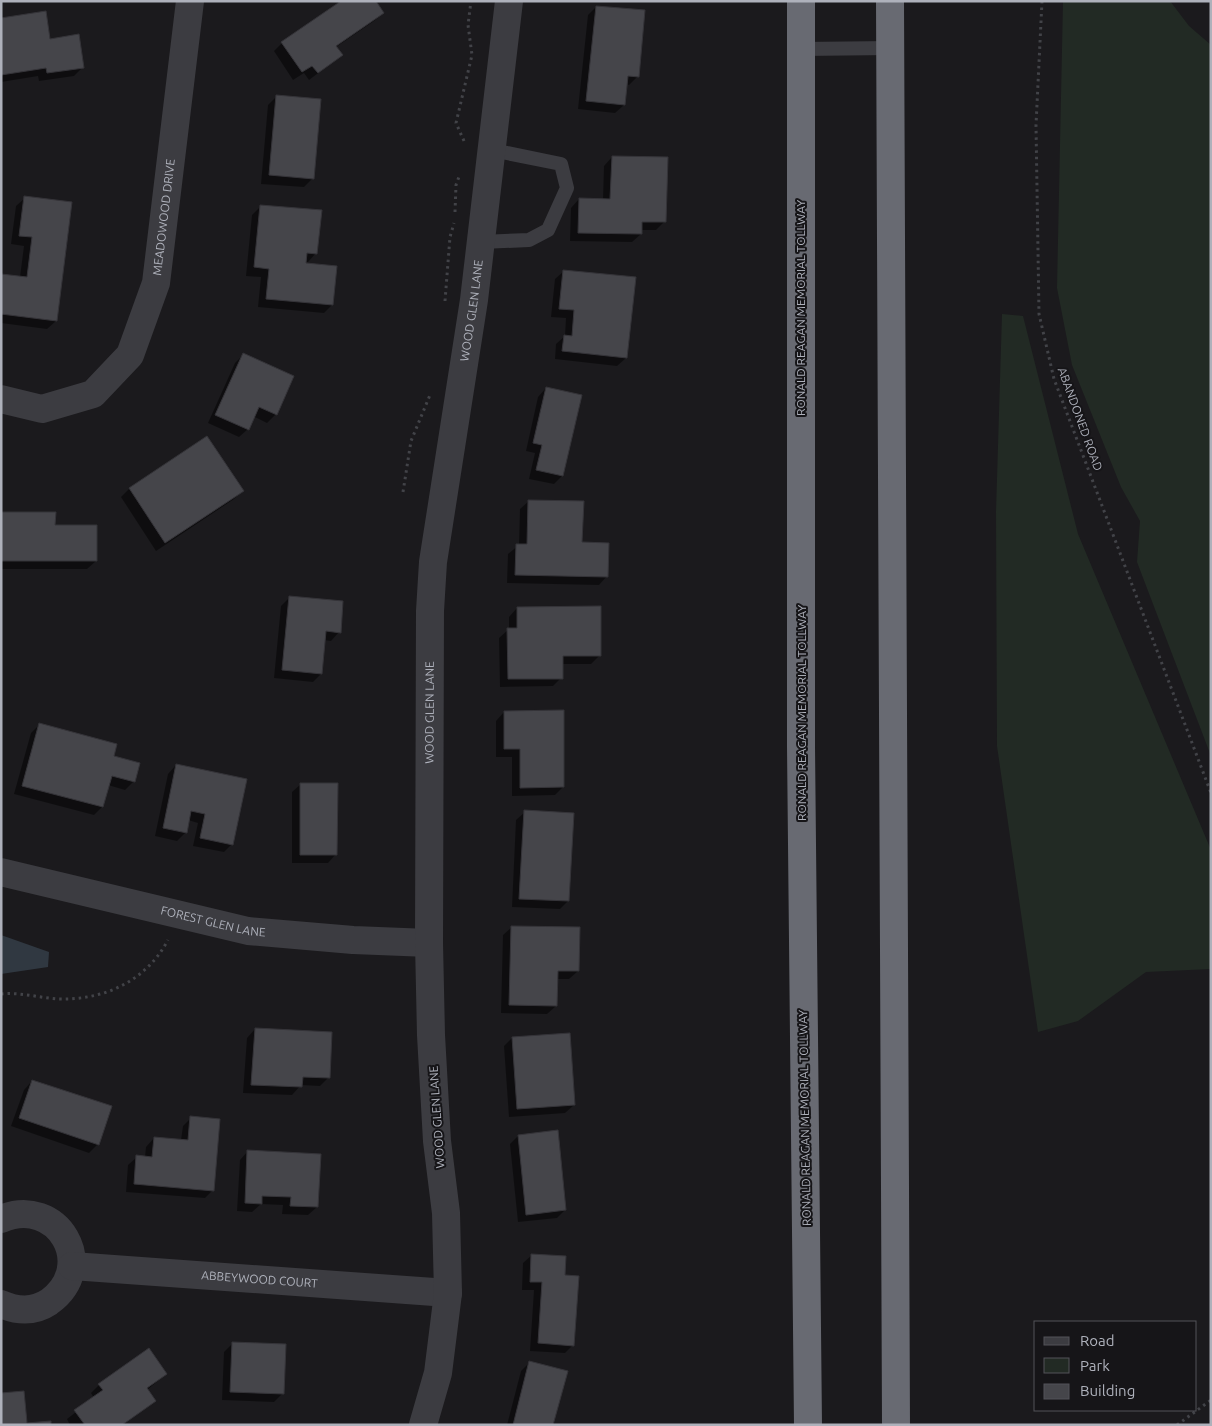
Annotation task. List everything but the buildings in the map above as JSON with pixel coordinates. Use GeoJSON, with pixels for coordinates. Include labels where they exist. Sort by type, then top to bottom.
{"type":"FeatureCollection","features":[{"type":"Feature","properties":{"kind":"highway","name":"RONALD REAGAN MEMORIAL TOLLWAY"},"geometry":{"type":"LineString","coordinates":[[801,1],[801,747],[808,1425]]}},
{"type":"Feature","properties":{"kind":"highway"},"geometry":{"type":"LineString","coordinates":[[890,1],[896,1425]]}},
{"type":"Feature","properties":{"kind":"street","name":"MEADOWOOD DRIVE"},"geometry":{"type":"LineString","coordinates":[[1,399],[42,409],[93,394],[130,355],[156,283],[190,1]]}},
{"type":"Feature","properties":{"kind":"street","name":"WOOD GLEN LANE"},"geometry":{"type":"LineString","coordinates":[[422,1425],[438,1373],[448,1293],[446,1213],[437,1141],[429,943],[428,663],[432,572],[474,300],[509,1]]}},
{"type":"Feature","properties":{"kind":"street","name":"FOREST GLEN LANE"},"geometry":{"type":"LineString","coordinates":[[1,872],[248,930],[293,936],[429,943]]}},
{"type":"Feature","properties":{"kind":"street"},"geometry":{"type":"LineString","coordinates":[[1,1220],[12,1215],[28,1214],[42,1217],[55,1225],[65,1237],[71,1251],[72,1266],[67,1282],[58,1295],[44,1305],[28,1310],[12,1308],[1,1304]]}},
{"type":"Feature","properties":{"kind":"street","name":"ABBEYWOOD COURT"},"geometry":{"type":"LineString","coordinates":[[72,1266],[448,1293]]}},
{"type":"Feature","properties":{"kind":"lane"},"geometry":{"type":"LineString","coordinates":[[801,49],[890,48]]}},
{"type":"Feature","properties":{"kind":"lane"},"geometry":{"type":"LineString","coordinates":[[481,242],[529,240],[548,230],[567,188],[561,164],[492,150]]}},
{"type":"Feature","properties":{"kind":"path"},"geometry":{"type":"LineString","coordinates":[[464,143],[463,135],[456,123],[472,55],[468,25],[471,1]]}},
{"type":"Feature","properties":{"kind":"path","name":"ABANDONED ROAD"},"geometry":{"type":"LineString","coordinates":[[1042,1],[1036,125],[1039,314],[1054,379],[1211,793]]}},
{"type":"Feature","properties":{"kind":"path"},"geometry":{"type":"LineString","coordinates":[[444,308],[450,237],[456,217],[456,186],[462,168]]}},
{"type":"Feature","properties":{"kind":"path"},"geometry":{"type":"LineString","coordinates":[[403,492],[411,441],[432,388]]}},
{"type":"Feature","properties":{"kind":"path"},"geometry":{"type":"LineString","coordinates":[[1,994],[60,999],[97,997],[119,988],[144,971],[163,949],[182,915]]}},
{"type":"Feature","properties":{"kind":"path"},"geometry":{"type":"LineString","coordinates":[[1197,1411],[1211,1400]]}},
{"type":"Feature","properties":{"kind":"path"},"geometry":{"type":"LineString","coordinates":[[1178,1425],[1196,1411]]}},
{"type":"Feature","properties":{"kind":"green space"},"geometry":{"type":"Polygon","coordinates":[[[1063,1],[1170,1],[1189,26],[1211,45],[1211,756],[1137,562],[1140,521],[1121,487],[1072,365],[1057,288],[1063,1]]]}},
{"type":"Feature","properties":{"kind":"green space"},"geometry":{"type":"Polygon","coordinates":[[[1002,314],[1023,316],[1078,534],[1211,850],[1211,969],[1146,972],[1078,1021],[1038,1032],[997,746],[996,512],[1002,314]]]}},
{"type":"Feature","properties":{"kind":"shaded area"},"geometry":{"type":"Polygon","coordinates":[[[1,935],[49,952],[48,967],[1,974],[1,935]]]}}]}
